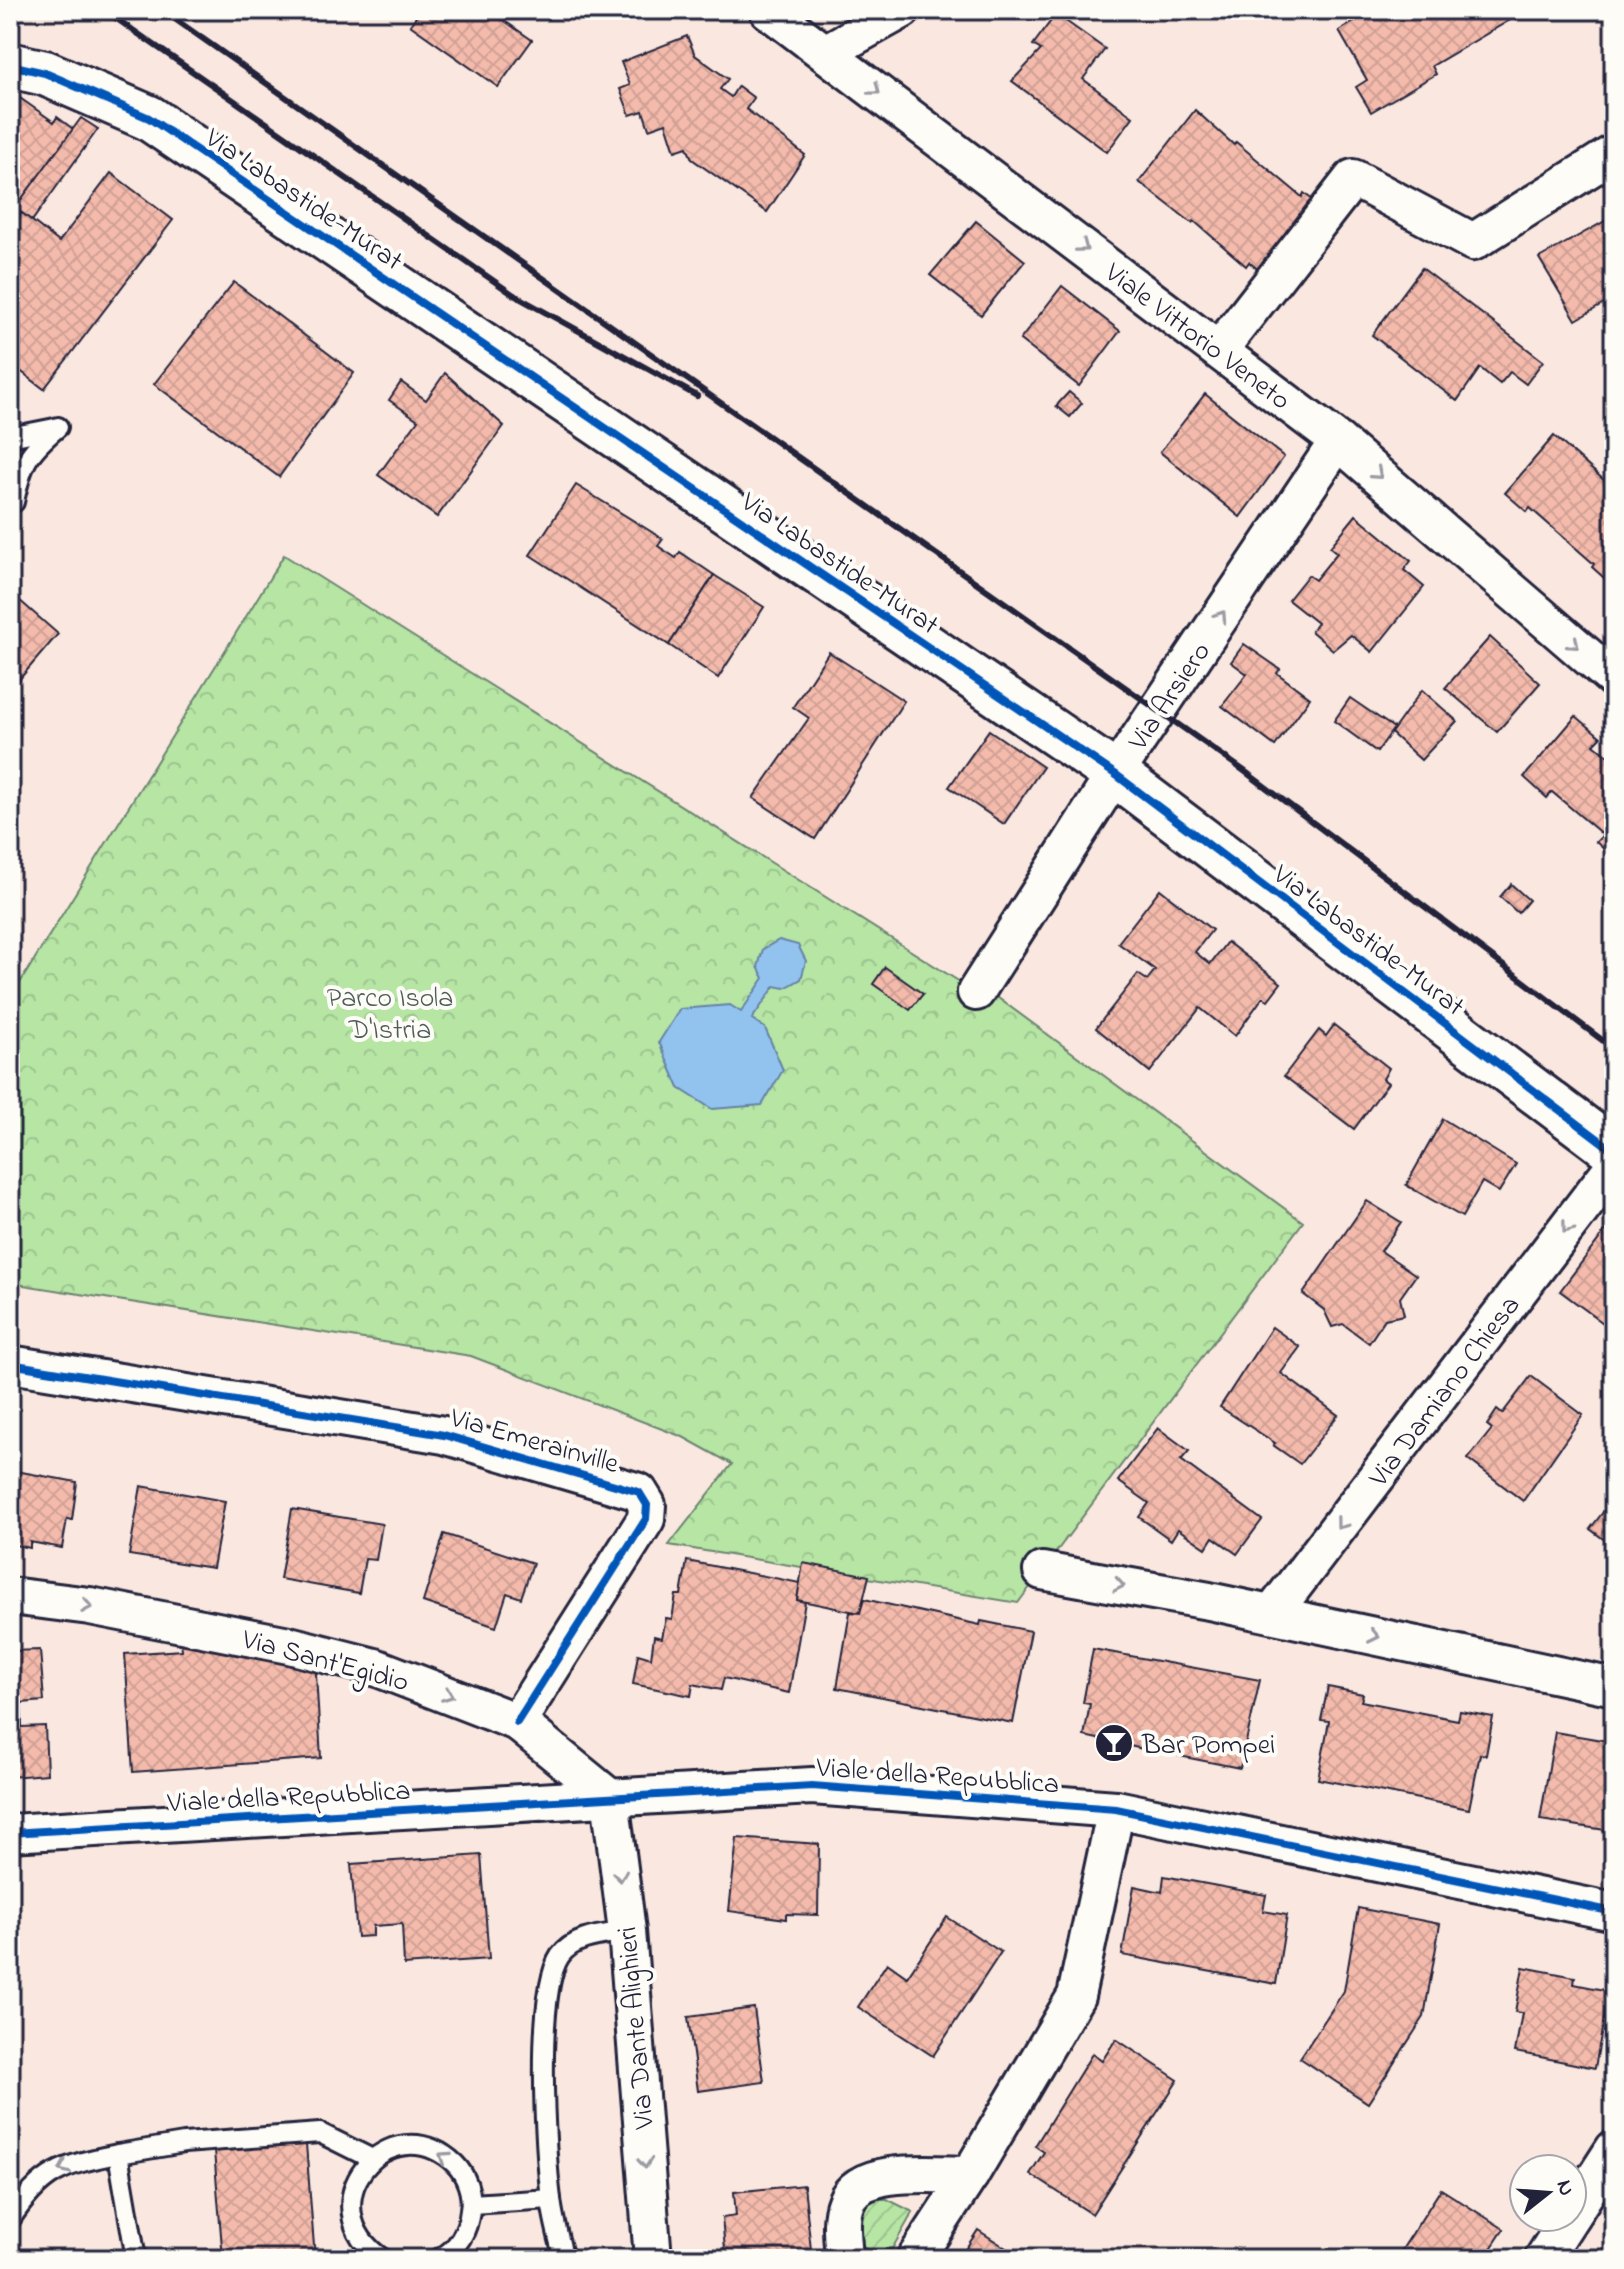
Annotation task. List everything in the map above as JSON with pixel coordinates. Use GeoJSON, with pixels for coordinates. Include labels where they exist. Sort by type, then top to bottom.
{"type":"FeatureCollection","features":[{"type":"Feature","properties":{"kind":"street","name":"Viale Vittorio Veneto"},"geometry":{"type":"LineString","coordinates":[[768,10],[1338,441],[1614,678]]}},
{"type":"Feature","properties":{"kind":"street"},"geometry":{"type":"LineString","coordinates":[[825,53],[902,10]]}},
{"type":"Feature","properties":{"kind":"street","name":"Via Labastide-Murat"},"geometry":{"type":"LineString","coordinates":[[10,65],[45,73],[149,118],[1115,774],[1614,1151]]}},
{"type":"Feature","properties":{"kind":"street"},"geometry":{"type":"LineString","coordinates":[[1219,350],[1353,178],[1473,242],[1614,153]]}},
{"type":"Feature","properties":{"kind":"street","name":"Via Arsiero"},"geometry":{"type":"LineString","coordinates":[[976,992],[1115,774],[1338,441]]}},
{"type":"Feature","properties":{"kind":"street","name":"Via Damiano Chiesa"},"geometry":{"type":"LineString","coordinates":[[1272,1614],[1614,1166]]}},
{"type":"Feature","properties":{"kind":"street","name":"Via Emerainville"},"geometry":{"type":"LineString","coordinates":[[10,1364],[444,1435],[639,1492],[647,1505],[646,1519],[517,1722]]}},
{"type":"Feature","properties":{"kind":"street"},"geometry":{"type":"LineString","coordinates":[[1042,1571],[1272,1614],[1614,1687]]}},
{"type":"Feature","properties":{"kind":"street","name":"Via Sant'Egidio"},"geometry":{"type":"LineString","coordinates":[[10,1596],[90,1606],[289,1645],[375,1667],[517,1722],[610,1798]]}},
{"type":"Feature","properties":{"kind":"street","name":"Viale della Repubblica"},"geometry":{"type":"LineString","coordinates":[[10,1833],[812,1786],[1116,1809],[1614,1912]]}},
{"type":"Feature","properties":{"kind":"street","name":"Via Dante Alighieri"},"geometry":{"type":"LineString","coordinates":[[610,1798],[627,1931],[653,2259]]}},
{"type":"Feature","properties":{"kind":"street"},"geometry":{"type":"LineString","coordinates":[[915,2259],[970,2175],[1076,1996],[1116,1809]]}},
{"type":"Feature","properties":{"kind":"street"},"geometry":{"type":"LineString","coordinates":[[1588,2189],[1614,2149]]}},
{"type":"Feature","properties":{"kind":"street"},"geometry":{"type":"LineString","coordinates":[[844,2259],[842,2215],[847,2199],[861,2184],[892,2175],[970,2175]]}},
{"type":"Feature","properties":{"kind":"street"},"geometry":{"type":"LineString","coordinates":[[1543,2259],[1560,2233]]}},
{"type":"Feature","properties":{"kind":"lane"},"geometry":{"type":"LineString","coordinates":[[10,437],[58,427],[33,448],[21,465],[11,498]]}},
{"type":"Feature","properties":{"kind":"lane"},"geometry":{"type":"LineString","coordinates":[[564,2259],[551,2199],[543,2022],[551,1977],[561,1954],[587,1937],[627,1931]]}},
{"type":"Feature","properties":{"kind":"lane"},"geometry":{"type":"LineString","coordinates":[[10,2220],[46,2176],[73,2163],[118,2154],[184,2143],[320,2133],[372,2159]]}},
{"type":"Feature","properties":{"kind":"lane"},"geometry":{"type":"LineString","coordinates":[[383,2259],[369,2250],[357,2233],[350,2214],[359,2174],[372,2159],[389,2149],[408,2145],[427,2147],[444,2155],[459,2168],[468,2185],[471,2204],[468,2224],[460,2242],[438,2259]]}},
{"type":"Feature","properties":{"kind":"lane"},"geometry":{"type":"LineString","coordinates":[[118,2154],[136,2259]]}},
{"type":"Feature","properties":{"kind":"lane"},"geometry":{"type":"LineString","coordinates":[[471,2204],[551,2199]]}},
{"type":"Feature","properties":{"kind":"green space","name":"Parco Isola D'Istria"},"geometry":{"type":"Polygon","coordinates":[[[284,555],[976,992],[994,995],[1303,1222],[1018,1603],[669,1545],[732,1464],[683,1437],[471,1356],[10,1283],[10,999],[284,555]]]}},
{"type":"Feature","properties":{"kind":"green space"},"geometry":{"type":"Polygon","coordinates":[[[872,2199],[887,2199],[913,2212],[892,2249],[873,2254],[856,2242],[862,2206],[872,2199]]]}},
{"type":"Feature","properties":{"kind":"water"},"geometry":{"type":"Polygon","coordinates":[[[779,940],[798,945],[806,961],[801,979],[785,988],[775,986],[752,1019],[765,1028],[783,1070],[762,1105],[712,1109],[679,1088],[659,1042],[680,1009],[730,1005],[741,1012],[764,978],[758,967],[763,949],[779,940]]]}},
{"type":"Feature","properties":{"kind":"building"},"geometry":{"type":"Polygon","coordinates":[[[421,10],[499,10],[502,12],[499,17],[532,40],[498,87],[410,25],[421,10]]]}},
{"type":"Feature","properties":{"kind":"building"},"geometry":{"type":"Polygon","coordinates":[[[1374,10],[1379,17],[1391,10],[1527,10],[1432,66],[1436,74],[1371,112],[1356,87],[1367,80],[1339,31],[1374,10]]]}},
{"type":"Feature","properties":{"kind":"building"},"geometry":{"type":"Polygon","coordinates":[[[1056,14],[1105,49],[1083,79],[1133,117],[1107,152],[1012,81],[1041,50],[1033,45],[1056,14]]]}},
{"type":"Feature","properties":{"kind":"building"},"geometry":{"type":"Polygon","coordinates":[[[687,36],[695,55],[728,79],[720,89],[731,97],[738,86],[754,98],[746,109],[805,155],[767,212],[692,159],[687,147],[675,151],[666,123],[649,129],[643,111],[630,115],[620,89],[630,85],[621,62],[687,36]]]}},
{"type":"Feature","properties":{"kind":"building"},"geometry":{"type":"Polygon","coordinates":[[[10,91],[54,122],[57,117],[73,129],[15,208],[10,204],[10,91]]]}},
{"type":"Feature","properties":{"kind":"building"},"geometry":{"type":"Polygon","coordinates":[[[1195,110],[1234,145],[1236,142],[1302,197],[1304,193],[1326,211],[1268,278],[1249,262],[1246,266],[1194,221],[1192,223],[1139,182],[1195,110]]]}},
{"type":"Feature","properties":{"kind":"building"},"geometry":{"type":"Polygon","coordinates":[[[81,118],[98,129],[32,221],[15,208],[81,118]]]}},
{"type":"Feature","properties":{"kind":"building"},"geometry":{"type":"Polygon","coordinates":[[[111,173],[173,220],[44,389],[10,363],[10,229],[22,213],[59,242],[111,173]]]}},
{"type":"Feature","properties":{"kind":"building"},"geometry":{"type":"Polygon","coordinates":[[[1614,216],[1614,298],[1576,320],[1539,258],[1614,216]]]}},
{"type":"Feature","properties":{"kind":"building"},"geometry":{"type":"Polygon","coordinates":[[[976,221],[1025,261],[981,315],[930,275],[976,221]]]}},
{"type":"Feature","properties":{"kind":"building"},"geometry":{"type":"Polygon","coordinates":[[[1422,268],[1543,361],[1526,384],[1510,372],[1500,384],[1480,368],[1457,401],[1372,335],[1422,268]]]}},
{"type":"Feature","properties":{"kind":"building"},"geometry":{"type":"Polygon","coordinates":[[[234,282],[354,373],[279,477],[154,384],[234,282]]]}},
{"type":"Feature","properties":{"kind":"building"},"geometry":{"type":"Polygon","coordinates":[[[1062,286],[1120,331],[1079,386],[1020,340],[1062,286]]]}},
{"type":"Feature","properties":{"kind":"building"},"geometry":{"type":"Polygon","coordinates":[[[445,373],[504,426],[437,517],[378,475],[418,420],[389,400],[401,382],[426,400],[445,373]]]}},
{"type":"Feature","properties":{"kind":"building"},"geometry":{"type":"Polygon","coordinates":[[[1069,392],[1082,403],[1070,417],[1056,406],[1069,392]]]}},
{"type":"Feature","properties":{"kind":"building"},"geometry":{"type":"Polygon","coordinates":[[[1205,394],[1284,457],[1240,517],[1160,452],[1205,394]]]}},
{"type":"Feature","properties":{"kind":"building"},"geometry":{"type":"Polygon","coordinates":[[[1554,436],[1614,489],[1614,587],[1592,567],[1594,564],[1530,508],[1527,512],[1505,493],[1554,436]]]}},
{"type":"Feature","properties":{"kind":"building"},"geometry":{"type":"Polygon","coordinates":[[[576,485],[663,539],[658,546],[676,558],[680,552],[714,575],[669,645],[530,555],[576,485]]]}},
{"type":"Feature","properties":{"kind":"building"},"geometry":{"type":"Polygon","coordinates":[[[1356,515],[1411,561],[1404,570],[1424,587],[1372,652],[1351,635],[1333,650],[1311,631],[1317,623],[1288,600],[1308,575],[1315,580],[1337,553],[1330,547],[1356,515]]]}},
{"type":"Feature","properties":{"kind":"building"},"geometry":{"type":"Polygon","coordinates":[[[750,540],[809,579],[802,591],[743,551],[750,540]]]}},
{"type":"Feature","properties":{"kind":"building"},"geometry":{"type":"Polygon","coordinates":[[[714,575],[764,607],[718,678],[669,645],[714,575]]]}},
{"type":"Feature","properties":{"kind":"building"},"geometry":{"type":"Polygon","coordinates":[[[10,592],[58,634],[17,682],[10,676],[10,592]]]}},
{"type":"Feature","properties":{"kind":"building"},"geometry":{"type":"Polygon","coordinates":[[[1490,637],[1540,683],[1497,732],[1445,688],[1490,637]]]}},
{"type":"Feature","properties":{"kind":"building"},"geometry":{"type":"Polygon","coordinates":[[[1244,644],[1280,669],[1277,673],[1310,698],[1275,746],[1222,706],[1247,674],[1231,662],[1244,644]]]}},
{"type":"Feature","properties":{"kind":"building"},"geometry":{"type":"Polygon","coordinates":[[[829,652],[904,701],[815,839],[753,798],[809,718],[793,707],[829,652]]]}},
{"type":"Feature","properties":{"kind":"building"},"geometry":{"type":"Polygon","coordinates":[[[1422,690],[1457,721],[1421,760],[1391,733],[1422,690]]]}},
{"type":"Feature","properties":{"kind":"building"},"geometry":{"type":"Polygon","coordinates":[[[1350,698],[1394,728],[1377,752],[1334,721],[1350,698]]]}},
{"type":"Feature","properties":{"kind":"building"},"geometry":{"type":"Polygon","coordinates":[[[1576,716],[1601,737],[1594,744],[1614,761],[1614,858],[1596,842],[1603,835],[1552,792],[1547,798],[1524,777],[1576,716]]]}},
{"type":"Feature","properties":{"kind":"building"},"geometry":{"type":"Polygon","coordinates":[[[989,730],[1043,767],[1004,824],[949,787],[989,730]]]}},
{"type":"Feature","properties":{"kind":"building"},"geometry":{"type":"Polygon","coordinates":[[[1511,884],[1529,900],[1518,913],[1500,897],[1511,884]]]}},
{"type":"Feature","properties":{"kind":"building"},"geometry":{"type":"Polygon","coordinates":[[[1160,889],[1212,930],[1195,952],[1210,964],[1227,942],[1281,983],[1268,1000],[1263,997],[1235,1036],[1200,1008],[1150,1072],[1096,1028],[1138,974],[1147,980],[1155,970],[1118,943],[1160,889]]]}},
{"type":"Feature","properties":{"kind":"building"},"geometry":{"type":"Polygon","coordinates":[[[885,967],[923,994],[910,1010],[873,984],[885,967]]]}},
{"type":"Feature","properties":{"kind":"building"},"geometry":{"type":"Polygon","coordinates":[[[1334,1025],[1389,1068],[1383,1079],[1388,1083],[1354,1129],[1284,1076],[1319,1030],[1326,1036],[1334,1025]]]}},
{"type":"Feature","properties":{"kind":"building"},"geometry":{"type":"Polygon","coordinates":[[[1443,1119],[1516,1164],[1499,1192],[1482,1182],[1462,1217],[1406,1185],[1443,1119]]]}},
{"type":"Feature","properties":{"kind":"building"},"geometry":{"type":"Polygon","coordinates":[[[1367,1201],[1401,1222],[1381,1251],[1416,1275],[1400,1298],[1404,1315],[1385,1319],[1369,1343],[1343,1324],[1332,1327],[1324,1310],[1303,1294],[1367,1201]]]}},
{"type":"Feature","properties":{"kind":"building"},"geometry":{"type":"Polygon","coordinates":[[[1609,1226],[1614,1230],[1614,1331],[1560,1291],[1609,1226]]]}},
{"type":"Feature","properties":{"kind":"building"},"geometry":{"type":"Polygon","coordinates":[[[1272,1327],[1300,1347],[1281,1373],[1338,1415],[1300,1464],[1273,1445],[1275,1443],[1220,1407],[1272,1327]]]}},
{"type":"Feature","properties":{"kind":"building"},"geometry":{"type":"Polygon","coordinates":[[[1531,1376],[1583,1415],[1523,1501],[1468,1459],[1492,1429],[1487,1425],[1497,1410],[1502,1414],[1531,1376]]]}},
{"type":"Feature","properties":{"kind":"building"},"geometry":{"type":"Polygon","coordinates":[[[1158,1428],[1189,1451],[1181,1460],[1262,1520],[1237,1554],[1213,1537],[1206,1548],[1178,1529],[1171,1540],[1139,1517],[1149,1503],[1118,1481],[1158,1428]]]}},
{"type":"Feature","properties":{"kind":"building"},"geometry":{"type":"Polygon","coordinates":[[[10,1470],[77,1482],[72,1520],[67,1519],[62,1548],[30,1542],[30,1548],[10,1544],[10,1470]]]}},
{"type":"Feature","properties":{"kind":"building"},"geometry":{"type":"Polygon","coordinates":[[[141,1486],[225,1501],[213,1568],[129,1555],[141,1486]]]}},
{"type":"Feature","properties":{"kind":"building"},"geometry":{"type":"Polygon","coordinates":[[[1614,1498],[1614,1547],[1590,1529],[1614,1498]]]}},
{"type":"Feature","properties":{"kind":"building"},"geometry":{"type":"Polygon","coordinates":[[[292,1509],[382,1524],[376,1560],[365,1559],[359,1593],[280,1579],[292,1509]]]}},
{"type":"Feature","properties":{"kind":"building"},"geometry":{"type":"Polygon","coordinates":[[[444,1534],[533,1563],[521,1598],[507,1593],[496,1627],[423,1602],[444,1534]]]}},
{"type":"Feature","properties":{"kind":"building"},"geometry":{"type":"Polygon","coordinates":[[[687,1561],[800,1583],[797,1600],[805,1602],[789,1693],[724,1678],[721,1690],[693,1684],[691,1696],[633,1684],[638,1654],[651,1658],[654,1636],[662,1638],[666,1618],[672,1619],[676,1595],[681,1595],[687,1561]]]}},
{"type":"Feature","properties":{"kind":"building"},"geometry":{"type":"Polygon","coordinates":[[[803,1563],[869,1576],[860,1613],[797,1600],[803,1563]]]}},
{"type":"Feature","properties":{"kind":"building"},"geometry":{"type":"Polygon","coordinates":[[[864,1599],[980,1625],[981,1621],[1031,1631],[1013,1723],[837,1688],[850,1612],[860,1613],[864,1599]]]}},
{"type":"Feature","properties":{"kind":"building"},"geometry":{"type":"Polygon","coordinates":[[[181,1640],[315,1657],[321,1758],[133,1772],[125,1654],[182,1650],[181,1640]]]}},
{"type":"Feature","properties":{"kind":"building"},"geometry":{"type":"Polygon","coordinates":[[[1093,1649],[1260,1680],[1240,1768],[1179,1756],[1180,1749],[1144,1742],[1143,1749],[1084,1736],[1090,1704],[1083,1703],[1093,1649]]]}},
{"type":"Feature","properties":{"kind":"building"},"geometry":{"type":"Polygon","coordinates":[[[40,1650],[44,1701],[21,1703],[22,1727],[45,1726],[47,1774],[10,1777],[10,1651],[40,1650]]]}},
{"type":"Feature","properties":{"kind":"building"},"geometry":{"type":"Polygon","coordinates":[[[1328,1687],[1363,1694],[1361,1701],[1458,1720],[1460,1711],[1493,1717],[1486,1755],[1480,1754],[1469,1809],[1318,1779],[1329,1721],[1321,1720],[1328,1687]]]}},
{"type":"Feature","properties":{"kind":"building"},"geometry":{"type":"Polygon","coordinates":[[[1555,1732],[1614,1742],[1612,1831],[1540,1820],[1555,1732]]]}},
{"type":"Feature","properties":{"kind":"building"},"geometry":{"type":"Polygon","coordinates":[[[737,1838],[819,1844],[818,1915],[786,1914],[786,1919],[729,1911],[737,1838]]]}},
{"type":"Feature","properties":{"kind":"building"},"geometry":{"type":"Polygon","coordinates":[[[481,1855],[489,1959],[404,1965],[402,1924],[373,1926],[373,1936],[357,1937],[351,1864],[481,1855]]]}},
{"type":"Feature","properties":{"kind":"building"},"geometry":{"type":"Polygon","coordinates":[[[1164,1876],[1266,1895],[1263,1911],[1287,1915],[1276,1984],[1122,1955],[1134,1886],[1162,1892],[1164,1876]]]}},
{"type":"Feature","properties":{"kind":"building"},"geometry":{"type":"Polygon","coordinates":[[[1358,1908],[1440,1924],[1424,2017],[1368,2103],[1300,2058],[1344,1991],[1358,1908]]]}},
{"type":"Feature","properties":{"kind":"building"},"geometry":{"type":"Polygon","coordinates":[[[947,1917],[1001,1952],[933,2056],[858,2007],[887,1963],[907,1977],[947,1917]]]}},
{"type":"Feature","properties":{"kind":"building"},"geometry":{"type":"Polygon","coordinates":[[[1523,1967],[1575,1977],[1574,1984],[1609,1991],[1595,2068],[1515,2052],[1522,2013],[1515,2012],[1523,1967]]]}},
{"type":"Feature","properties":{"kind":"building"},"geometry":{"type":"Polygon","coordinates":[[[754,2008],[764,2082],[698,2091],[688,2017],[754,2008]]]}},
{"type":"Feature","properties":{"kind":"building"},"geometry":{"type":"Polygon","coordinates":[[[1116,2039],[1178,2080],[1092,2214],[1030,2174],[1044,2152],[1035,2146],[1092,2054],[1102,2061],[1116,2039]]]}},
{"type":"Feature","properties":{"kind":"building"},"geometry":{"type":"Polygon","coordinates":[[[306,2144],[315,2259],[223,2259],[214,2151],[306,2144]]]}},
{"type":"Feature","properties":{"kind":"building"},"geometry":{"type":"Polygon","coordinates":[[[804,2185],[812,2259],[726,2259],[722,2218],[736,2216],[734,2192],[804,2185]]]}},
{"type":"Feature","properties":{"kind":"building"},"geometry":{"type":"Polygon","coordinates":[[[1441,2189],[1504,2229],[1484,2259],[1396,2259],[1441,2189]]]}},
{"type":"Feature","properties":{"kind":"building"},"geometry":{"type":"Polygon","coordinates":[[[978,2230],[1023,2259],[959,2259],[978,2230]]]}},
{"type":"Feature","properties":{"kind":"railway"},"geometry":{"type":"LineString","coordinates":[[104,10],[514,295],[697,396]]}},
{"type":"Feature","properties":{"kind":"railway"},"geometry":{"type":"LineString","coordinates":[[162,10],[1243,770],[1614,1049]]}},
{"type":"Feature","properties":{"kind":"cycle path"},"geometry":{"type":"LineString","coordinates":[[10,65],[45,73],[149,118],[1115,774],[1614,1151]]}},
{"type":"Feature","properties":{"kind":"cycle path"},"geometry":{"type":"LineString","coordinates":[[10,1364],[444,1435],[639,1492],[647,1505],[646,1519],[517,1722]]}},
{"type":"Feature","properties":{"kind":"cycle path"},"geometry":{"type":"LineString","coordinates":[[10,1833],[812,1786],[1116,1809],[1614,1912]]}},
{"type":"Feature","properties":{"kind":"place","name":"Bar Pompei"},"geometry":{"type":"Point","coordinates":[1114,1743]}}]}
